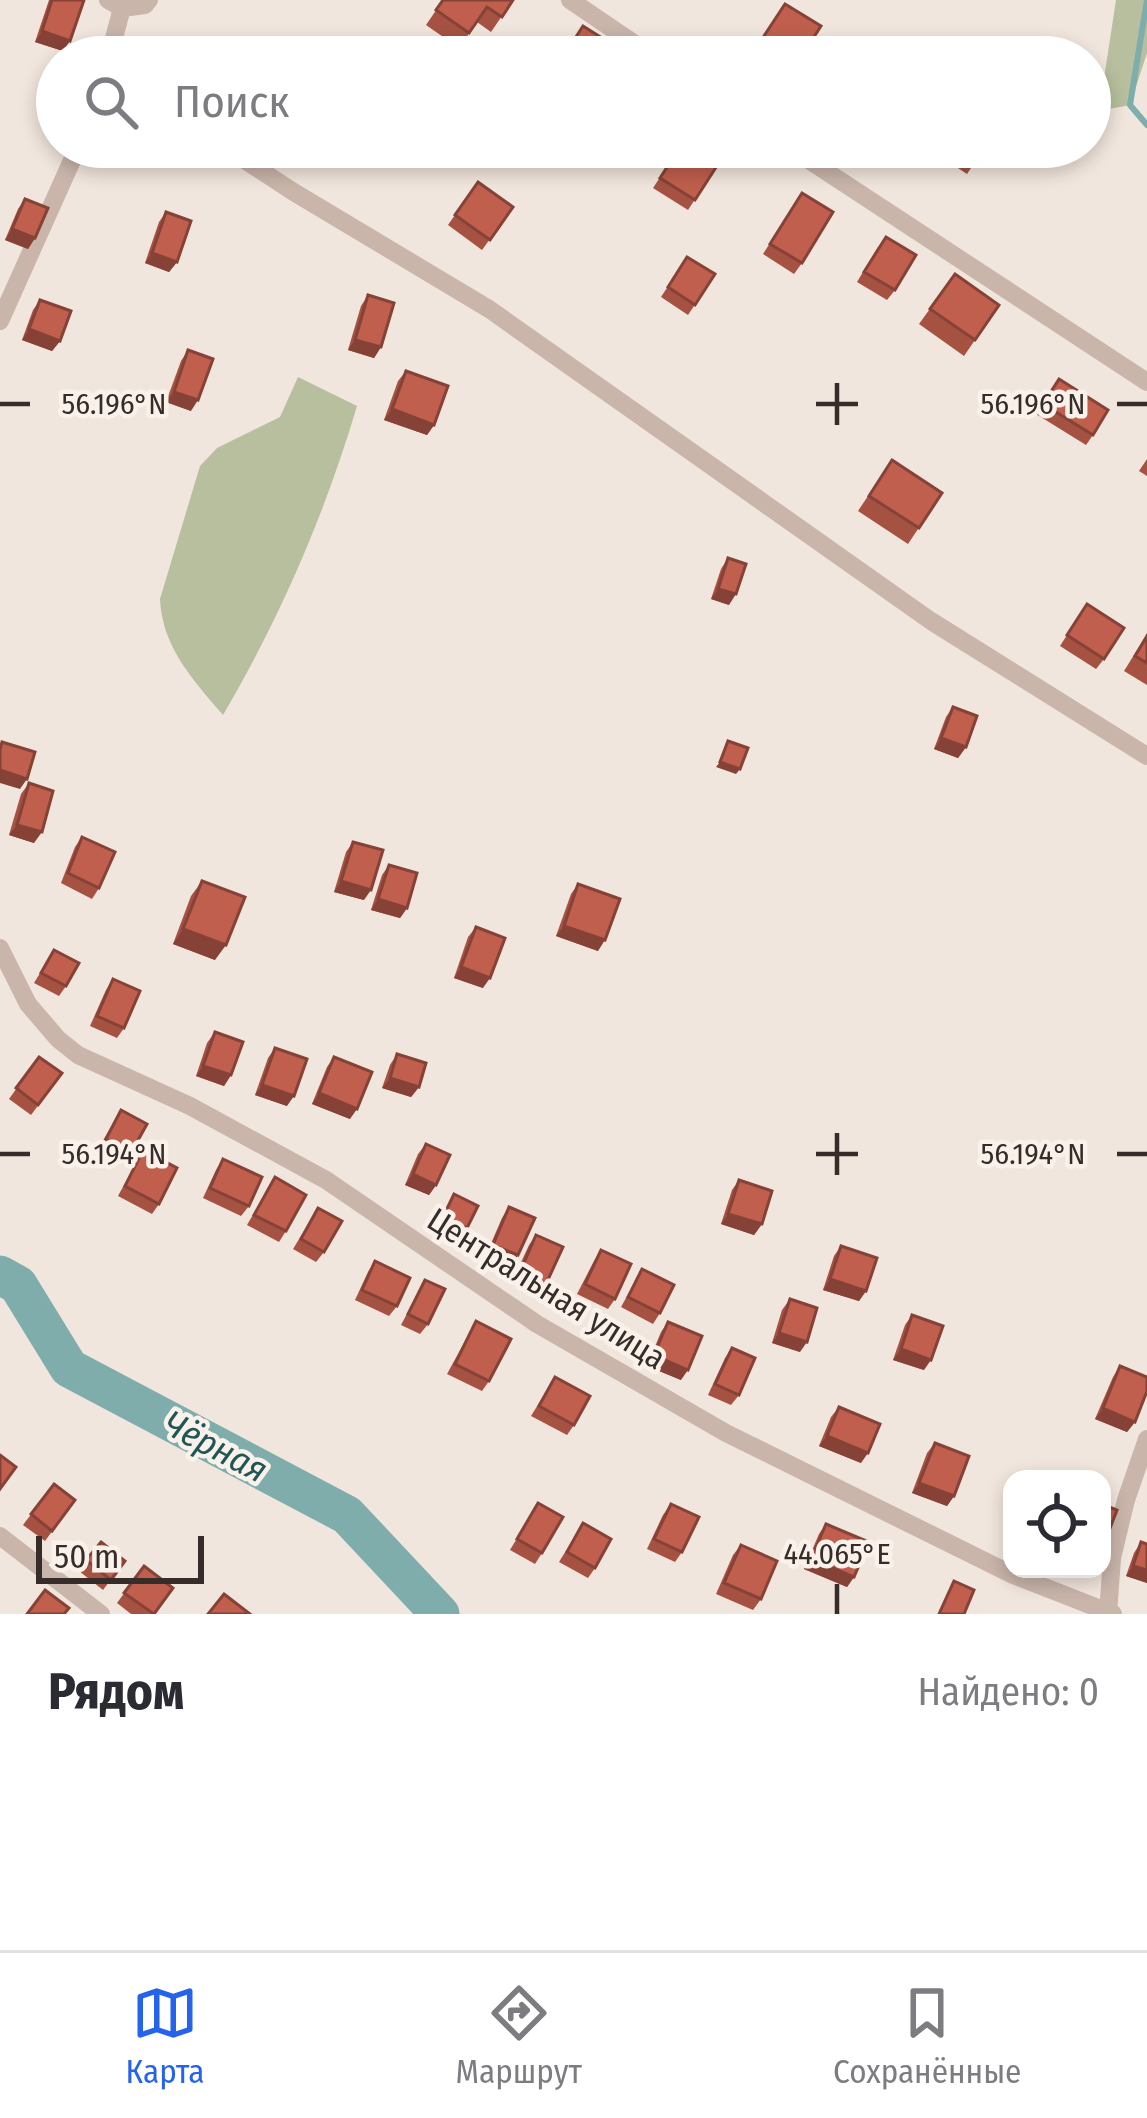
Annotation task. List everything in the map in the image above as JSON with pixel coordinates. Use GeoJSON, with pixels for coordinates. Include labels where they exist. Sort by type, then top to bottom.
{"type":"FeatureCollection","features":[{"type":"Feature","properties":{"kind":"street"},"geometry":{"type":"LineString","coordinates":[[113,36],[115,4],[145,5],[149,0]]}},
{"type":"Feature","properties":{"kind":"street"},"geometry":{"type":"LineString","coordinates":[[570,0],[623,36]]}},
{"type":"Feature","properties":{"kind":"street"},"geometry":{"type":"LineString","coordinates":[[0,321],[69,168]]}},
{"type":"Feature","properties":{"kind":"street"},"geometry":{"type":"LineString","coordinates":[[257,168],[490,309],[931,621],[1147,756]]}},
{"type":"Feature","properties":{"kind":"street"},"geometry":{"type":"LineString","coordinates":[[821,168],[1147,382]]}},
{"type":"Feature","properties":{"kind":"street","name":"Центральная улица"},"geometry":{"type":"LineString","coordinates":[[0,948],[28,1004],[78,1055],[190,1106],[326,1180],[537,1324],[726,1433],[1011,1574],[1110,1614]]}},
{"type":"Feature","properties":{"kind":"street"},"geometry":{"type":"LineString","coordinates":[[1110,1614],[1112,1558],[1147,1439]]}},
{"type":"Feature","properties":{"kind":"street"},"geometry":{"type":"LineString","coordinates":[[0,1536],[101,1614]]}},
{"type":"Feature","properties":{"kind":"green space"},"geometry":{"type":"Polygon","coordinates":[[[1116,0],[1147,0],[1147,53],[1130,105],[1111,109],[1111,36],[1116,0]]]}},
{"type":"Feature","properties":{"kind":"green space"},"geometry":{"type":"Polygon","coordinates":[[[298,377],[357,406],[299,565],[223,715],[173,648],[160,599],[200,466],[217,448],[280,417],[298,377]]]}},
{"type":"Feature","properties":{"kind":"building"},"geometry":{"type":"Polygon","coordinates":[[[52,0],[84,0],[72,36],[42,31],[52,0]]]}},
{"type":"Feature","properties":{"kind":"building"},"geometry":{"type":"Polygon","coordinates":[[[443,0],[513,0],[502,17],[487,7],[469,33],[436,10],[443,0]]]}},
{"type":"Feature","properties":{"kind":"building"},"geometry":{"type":"Polygon","coordinates":[[[785,4],[821,26],[815,36],[764,36],[785,4]]]}},
{"type":"Feature","properties":{"kind":"building"},"geometry":{"type":"Polygon","coordinates":[[[583,26],[599,36],[577,36],[583,26]]]}},
{"type":"Feature","properties":{"kind":"building"},"geometry":{"type":"Polygon","coordinates":[[[666,168],[716,168],[695,200],[660,178],[666,168]]]}},
{"type":"Feature","properties":{"kind":"building"},"geometry":{"type":"Polygon","coordinates":[[[478,182],[513,207],[490,240],[455,215],[478,182]]]}},
{"type":"Feature","properties":{"kind":"building"},"geometry":{"type":"Polygon","coordinates":[[[802,193],[833,212],[802,263],[770,244],[802,193]]]}},
{"type":"Feature","properties":{"kind":"building"},"geometry":{"type":"Polygon","coordinates":[[[25,199],[48,208],[35,238],[12,229],[25,199]]]}},
{"type":"Feature","properties":{"kind":"building"},"geometry":{"type":"Polygon","coordinates":[[[166,212],[191,221],[177,262],[152,253],[166,212]]]}},
{"type":"Feature","properties":{"kind":"building"},"geometry":{"type":"Polygon","coordinates":[[[886,237],[916,255],[895,290],[864,272],[886,237]]]}},
{"type":"Feature","properties":{"kind":"building"},"geometry":{"type":"Polygon","coordinates":[[[687,257],[715,274],[695,305],[668,287],[687,257]]]}},
{"type":"Feature","properties":{"kind":"building"},"geometry":{"type":"Polygon","coordinates":[[[955,274],[999,305],[975,340],[930,309],[955,274]]]}},
{"type":"Feature","properties":{"kind":"building"},"geometry":{"type":"Polygon","coordinates":[[[368,295],[394,303],[381,347],[355,340],[368,295]]]}},
{"type":"Feature","properties":{"kind":"building"},"geometry":{"type":"Polygon","coordinates":[[[40,300],[71,311],[60,341],[29,329],[40,300]]]}},
{"type":"Feature","properties":{"kind":"building"},"geometry":{"type":"Polygon","coordinates":[[[188,350],[213,359],[198,400],[174,392],[188,350]]]}},
{"type":"Feature","properties":{"kind":"building"},"geometry":{"type":"Polygon","coordinates":[[[406,371],[448,386],[434,425],[392,409],[406,371]]]}},
{"type":"Feature","properties":{"kind":"building"},"geometry":{"type":"Polygon","coordinates":[[[1059,379],[1108,410],[1093,435],[1043,404],[1059,379]]]}},
{"type":"Feature","properties":{"kind":"building"},"geometry":{"type":"Polygon","coordinates":[[[892,460],[942,493],[919,528],[869,496],[892,460]]]}},
{"type":"Feature","properties":{"kind":"building"},"geometry":{"type":"Polygon","coordinates":[[[728,558],[746,564],[736,594],[718,589],[728,558]]]}},
{"type":"Feature","properties":{"kind":"building"},"geometry":{"type":"Polygon","coordinates":[[[1087,604],[1124,628],[1104,659],[1067,635],[1087,604]]]}},
{"type":"Feature","properties":{"kind":"building"},"geometry":{"type":"Polygon","coordinates":[[[1147,636],[1147,663],[1135,656],[1147,636]]]}},
{"type":"Feature","properties":{"kind":"building"},"geometry":{"type":"Polygon","coordinates":[[[953,707],[977,716],[966,747],[941,738],[953,707]]]}},
{"type":"Feature","properties":{"kind":"building"},"geometry":{"type":"Polygon","coordinates":[[[728,741],[748,748],[740,769],[720,762],[728,741]]]}},
{"type":"Feature","properties":{"kind":"building"},"geometry":{"type":"Polygon","coordinates":[[[2,742],[35,752],[27,779],[0,770],[2,742]]]}},
{"type":"Feature","properties":{"kind":"building"},"geometry":{"type":"Polygon","coordinates":[[[29,783],[53,791],[42,832],[17,825],[29,783]]]}},
{"type":"Feature","properties":{"kind":"building"},"geometry":{"type":"Polygon","coordinates":[[[82,837],[115,852],[99,888],[68,873],[82,837]]]}},
{"type":"Feature","properties":{"kind":"building"},"geometry":{"type":"Polygon","coordinates":[[[353,842],[383,850],[371,890],[341,881],[353,842]]]}},
{"type":"Feature","properties":{"kind":"building"},"geometry":{"type":"Polygon","coordinates":[[[389,865],[417,873],[407,908],[378,899],[389,865]]]}},
{"type":"Feature","properties":{"kind":"building"},"geometry":{"type":"Polygon","coordinates":[[[202,881],[245,897],[226,945],[183,929],[202,881]]]}},
{"type":"Feature","properties":{"kind":"building"},"geometry":{"type":"Polygon","coordinates":[[[578,884],[620,899],[605,940],[564,926],[578,884]]]}},
{"type":"Feature","properties":{"kind":"building"},"geometry":{"type":"Polygon","coordinates":[[[476,927],[505,938],[490,978],[461,967],[476,927]]]}},
{"type":"Feature","properties":{"kind":"building"},"geometry":{"type":"Polygon","coordinates":[[[54,950],[79,963],[66,986],[41,973],[54,950]]]}},
{"type":"Feature","properties":{"kind":"building"},"geometry":{"type":"Polygon","coordinates":[[[113,979],[140,991],[124,1028],[97,1016],[113,979]]]}},
{"type":"Feature","properties":{"kind":"building"},"geometry":{"type":"Polygon","coordinates":[[[215,1032],[243,1042],[231,1075],[203,1066],[215,1032]]]}},
{"type":"Feature","properties":{"kind":"building"},"geometry":{"type":"Polygon","coordinates":[[[275,1048],[307,1059],[294,1096],[262,1085],[275,1048]]]}},
{"type":"Feature","properties":{"kind":"building"},"geometry":{"type":"Polygon","coordinates":[[[397,1054],[426,1063],[419,1087],[390,1078],[397,1054]]]}},
{"type":"Feature","properties":{"kind":"building"},"geometry":{"type":"Polygon","coordinates":[[[39,1057],[62,1073],[38,1105],[16,1088],[39,1057]]]}},
{"type":"Feature","properties":{"kind":"building"},"geometry":{"type":"Polygon","coordinates":[[[334,1057],[372,1072],[357,1109],[319,1093],[334,1057]]]}},
{"type":"Feature","properties":{"kind":"building"},"geometry":{"type":"Polygon","coordinates":[[[121,1110],[147,1124],[131,1153],[106,1139],[121,1110]]]}},
{"type":"Feature","properties":{"kind":"building"},"geometry":{"type":"Polygon","coordinates":[[[426,1144],[450,1155],[436,1185],[413,1174],[426,1144]]]}},
{"type":"Feature","properties":{"kind":"building"},"geometry":{"type":"Polygon","coordinates":[[[143,1150],[177,1168],[159,1204],[125,1186],[143,1150]]]}},
{"type":"Feature","properties":{"kind":"building"},"geometry":{"type":"Polygon","coordinates":[[[223,1159],[262,1177],[249,1206],[210,1188],[223,1159]]]}},
{"type":"Feature","properties":{"kind":"building"},"geometry":{"type":"Polygon","coordinates":[[[275,1177],[306,1195],[286,1231],[254,1215],[275,1177]]]}},
{"type":"Feature","properties":{"kind":"building"},"geometry":{"type":"Polygon","coordinates":[[[739,1180],[772,1191],[762,1224],[728,1214],[739,1180]]]}},
{"type":"Feature","properties":{"kind":"building"},"geometry":{"type":"Polygon","coordinates":[[[454,1194],[478,1206],[467,1228],[443,1217],[454,1194]]]}},
{"type":"Feature","properties":{"kind":"building"},"geometry":{"type":"Polygon","coordinates":[[[509,1207],[535,1218],[518,1255],[493,1245],[509,1207]]]}},
{"type":"Feature","properties":{"kind":"building"},"geometry":{"type":"Polygon","coordinates":[[[318,1208],[342,1221],[324,1252],[301,1239],[318,1208]]]}},
{"type":"Feature","properties":{"kind":"building"},"geometry":{"type":"Polygon","coordinates":[[[536,1235],[563,1247],[546,1284],[520,1272],[536,1235]]]}},
{"type":"Feature","properties":{"kind":"building"},"geometry":{"type":"Polygon","coordinates":[[[841,1246],[877,1258],[866,1291],[830,1279],[841,1246]]]}},
{"type":"Feature","properties":{"kind":"building"},"geometry":{"type":"Polygon","coordinates":[[[601,1250],[631,1264],[615,1299],[585,1284],[601,1250]]]}},
{"type":"Feature","properties":{"kind":"building"},"geometry":{"type":"Polygon","coordinates":[[[375,1261],[410,1278],[397,1306],[362,1290],[375,1261]]]}},
{"type":"Feature","properties":{"kind":"building"},"geometry":{"type":"Polygon","coordinates":[[[642,1269],[674,1285],[660,1313],[628,1297],[642,1269]]]}},
{"type":"Feature","properties":{"kind":"building"},"geometry":{"type":"Polygon","coordinates":[[[425,1280],[445,1289],[428,1324],[408,1314],[425,1280]]]}},
{"type":"Feature","properties":{"kind":"building"},"geometry":{"type":"Polygon","coordinates":[[[790,1299],[817,1308],[807,1342],[779,1333],[790,1299]]]}},
{"type":"Feature","properties":{"kind":"building"},"geometry":{"type":"Polygon","coordinates":[[[912,1315],[943,1326],[931,1360],[901,1349],[912,1315]]]}},
{"type":"Feature","properties":{"kind":"building"},"geometry":{"type":"Polygon","coordinates":[[[476,1321],[511,1339],[489,1381],[455,1364],[476,1321]]]}},
{"type":"Feature","properties":{"kind":"building"},"geometry":{"type":"Polygon","coordinates":[[[668,1322],[702,1336],[688,1370],[654,1355],[668,1322]]]}},
{"type":"Feature","properties":{"kind":"building"},"geometry":{"type":"Polygon","coordinates":[[[732,1348],[755,1358],[739,1395],[715,1384],[732,1348]]]}},
{"type":"Feature","properties":{"kind":"building"},"geometry":{"type":"Polygon","coordinates":[[[1120,1366],[1147,1377],[1147,1391],[1135,1422],[1103,1408],[1120,1366]]]}},
{"type":"Feature","properties":{"kind":"building"},"geometry":{"type":"Polygon","coordinates":[[[555,1377],[590,1396],[574,1425],[539,1406],[555,1377]]]}},
{"type":"Feature","properties":{"kind":"building"},"geometry":{"type":"Polygon","coordinates":[[[839,1407],[880,1424],[868,1453],[827,1436],[839,1407]]]}},
{"type":"Feature","properties":{"kind":"building"},"geometry":{"type":"Polygon","coordinates":[[[935,1443],[969,1456],[954,1496],[919,1483],[935,1443]]]}},
{"type":"Feature","properties":{"kind":"building"},"geometry":{"type":"Polygon","coordinates":[[[0,1455],[16,1467],[0,1489],[0,1455]]]}},
{"type":"Feature","properties":{"kind":"building"},"geometry":{"type":"Polygon","coordinates":[[[54,1484],[75,1500],[52,1531],[31,1514],[54,1484]]]}},
{"type":"Feature","properties":{"kind":"building"},"geometry":{"type":"Polygon","coordinates":[[[538,1503],[563,1517],[542,1553],[517,1539],[538,1503]]]}},
{"type":"Feature","properties":{"kind":"building"},"geometry":{"type":"Polygon","coordinates":[[[671,1504],[699,1517],[682,1552],[654,1539],[671,1504]]]}},
{"type":"Feature","properties":{"kind":"building"},"geometry":{"type":"Polygon","coordinates":[[[583,1523],[611,1539],[595,1568],[567,1552],[583,1523]]]}},
{"type":"Feature","properties":{"kind":"building"},"geometry":{"type":"Polygon","coordinates":[[[826,1524],[869,1542],[854,1577],[811,1559],[826,1524]]]}},
{"type":"Feature","properties":{"kind":"building"},"geometry":{"type":"Polygon","coordinates":[[[101,1542],[125,1561],[111,1580],[86,1560],[101,1542]]]}},
{"type":"Feature","properties":{"kind":"building"},"geometry":{"type":"Polygon","coordinates":[[[1141,1542],[1147,1544],[1147,1570],[1133,1566],[1141,1542]]]}},
{"type":"Feature","properties":{"kind":"building"},"geometry":{"type":"Polygon","coordinates":[[[741,1545],[777,1561],[761,1599],[724,1583],[741,1545]]]}},
{"type":"Feature","properties":{"kind":"building"},"geometry":{"type":"Polygon","coordinates":[[[144,1566],[173,1588],[154,1614],[124,1593],[144,1566]]]}},
{"type":"Feature","properties":{"kind":"building"},"geometry":{"type":"Polygon","coordinates":[[[954,1581],[974,1590],[964,1614],[939,1614],[954,1581]]]}},
{"type":"Feature","properties":{"kind":"building"},"geometry":{"type":"Polygon","coordinates":[[[45,1590],[69,1608],[64,1614],[27,1614],[45,1590]]]}},
{"type":"Feature","properties":{"kind":"building"},"geometry":{"type":"Polygon","coordinates":[[[224,1594],[250,1614],[208,1614],[224,1594]]]}},
{"type":"Feature","properties":{"kind":"waterway"},"geometry":{"type":"LineString","coordinates":[[1147,0],[1130,105],[1147,125]]}},
{"type":"Feature","properties":{"kind":"waterway","name":"Чёрная"},"geometry":{"type":"LineString","coordinates":[[0,1275],[18,1285],[69,1368],[347,1515],[440,1614]]}}]}
